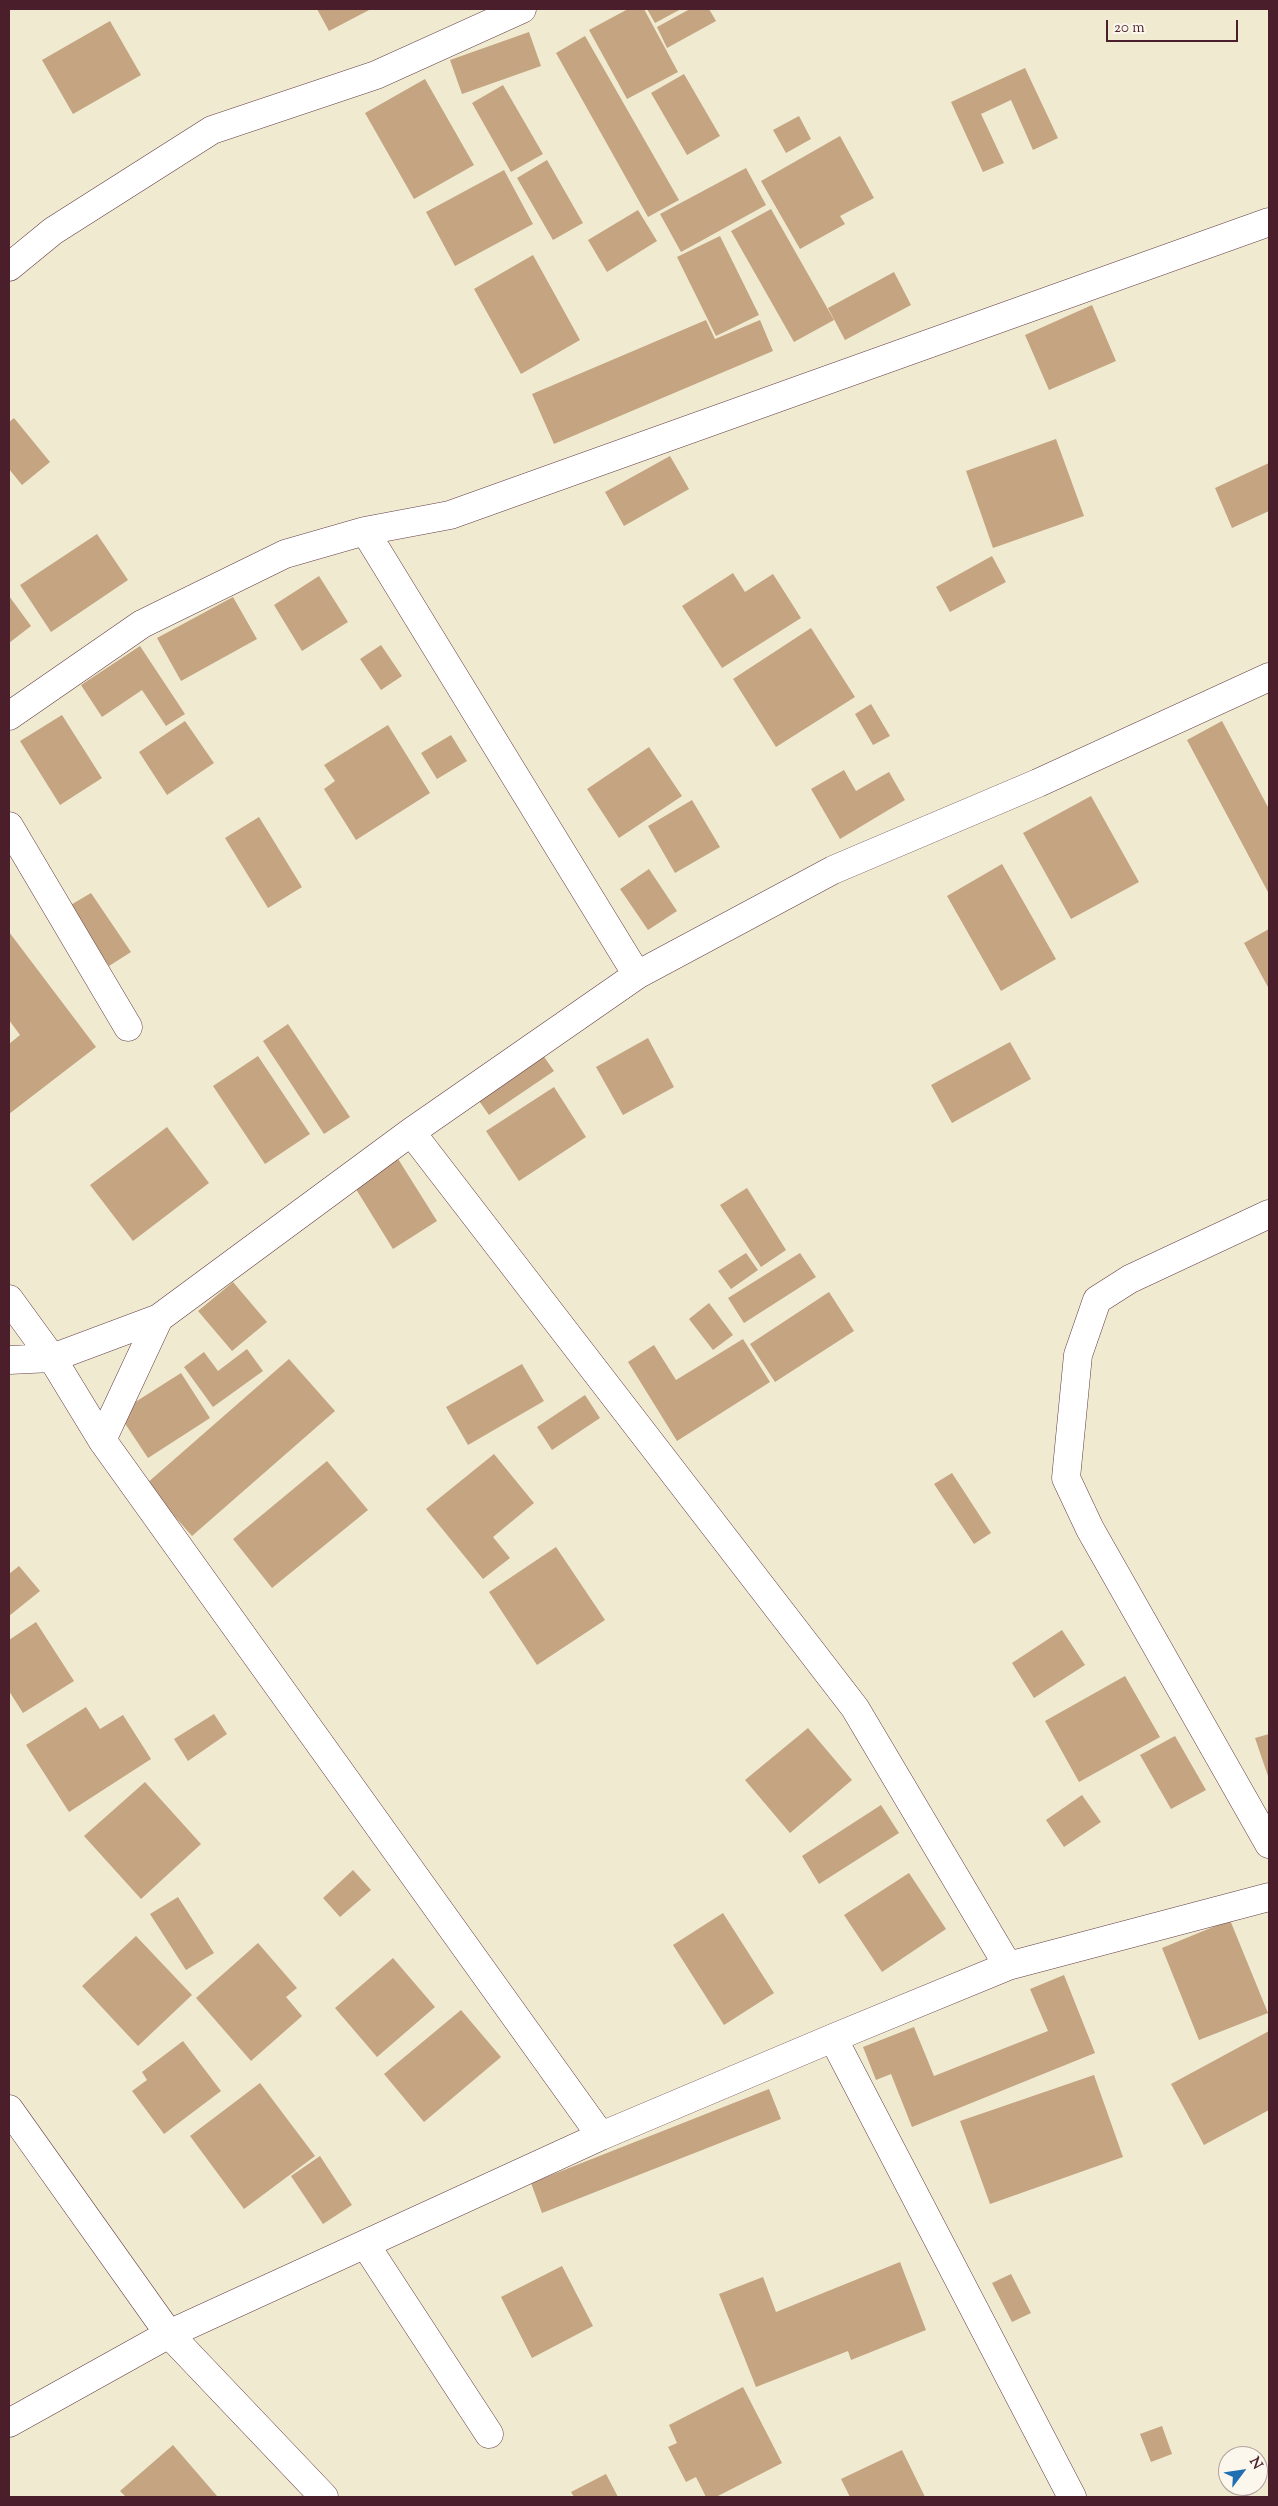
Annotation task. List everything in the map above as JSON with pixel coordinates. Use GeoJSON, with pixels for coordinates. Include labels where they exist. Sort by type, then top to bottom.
{"type":"FeatureCollection","features":[{"type":"Feature","properties":{"kind":"street"},"geometry":{"type":"LineString","coordinates":[[9,266],[53,231],[212,130],[376,75],[522,9]]}},
{"type":"Feature","properties":{"kind":"street"},"geometry":{"type":"LineString","coordinates":[[9,716],[142,624],[285,554],[366,531],[450,515],[1269,222]]}},
{"type":"Feature","properties":{"kind":"street"},"geometry":{"type":"LineString","coordinates":[[366,531],[637,974]]}},
{"type":"Feature","properties":{"kind":"street"},"geometry":{"type":"LineString","coordinates":[[9,1360],[52,1358],[158,1318],[411,1132],[637,974],[833,870],[1038,783],[1269,677]]}},
{"type":"Feature","properties":{"kind":"street"},"geometry":{"type":"LineString","coordinates":[[9,826],[128,1027]]}},
{"type":"Feature","properties":{"kind":"street"},"geometry":{"type":"LineString","coordinates":[[411,1132],[856,1708],[1008,1966]]}},
{"type":"Feature","properties":{"kind":"street"},"geometry":{"type":"LineString","coordinates":[[1269,1214],[1130,1279],[1097,1300],[1078,1355],[1066,1478],[1090,1529],[1269,1844]]}},
{"type":"Feature","properties":{"kind":"street"},"geometry":{"type":"LineString","coordinates":[[12,1309],[52,1358],[102,1440],[601,2136]]}},
{"type":"Feature","properties":{"kind":"street"},"geometry":{"type":"LineString","coordinates":[[102,1440],[158,1318]]}},
{"type":"Feature","properties":{"kind":"street"},"geometry":{"type":"LineString","coordinates":[[9,2423],[169,2334],[601,2136],[833,2038],[1008,1966],[1269,1897]]}},
{"type":"Feature","properties":{"kind":"street"},"geometry":{"type":"LineString","coordinates":[[833,2038],[1072,2497]]}},
{"type":"Feature","properties":{"kind":"street"},"geometry":{"type":"LineString","coordinates":[[9,2109],[169,2334],[324,2497]]}},
{"type":"Feature","properties":{"kind":"street"},"geometry":{"type":"LineString","coordinates":[[365,2244],[489,2434]]}},
{"type":"Feature","properties":{"kind":"building"},"geometry":{"type":"Polygon","coordinates":[[[317,9],[371,9],[329,31],[317,9]]]}},
{"type":"Feature","properties":{"kind":"building"},"geometry":{"type":"Polygon","coordinates":[[[628,9],[644,9],[678,72],[627,99],[589,30],[628,9]]]}},
{"type":"Feature","properties":{"kind":"building"},"geometry":{"type":"Polygon","coordinates":[[[647,9],[681,9],[655,23],[647,9]]]}},
{"type":"Feature","properties":{"kind":"building"},"geometry":{"type":"Polygon","coordinates":[[[690,9],[709,9],[716,21],[667,48],[657,27],[690,9]]]}},
{"type":"Feature","properties":{"kind":"building"},"geometry":{"type":"Polygon","coordinates":[[[110,21],[141,75],[73,114],[42,60],[110,21]]]}},
{"type":"Feature","properties":{"kind":"building"},"geometry":{"type":"Polygon","coordinates":[[[529,32],[541,66],[462,94],[450,60],[529,32]]]}},
{"type":"Feature","properties":{"kind":"building"},"geometry":{"type":"Polygon","coordinates":[[[585,36],[679,200],[648,217],[556,53],[585,36]]]}},
{"type":"Feature","properties":{"kind":"building"},"geometry":{"type":"Polygon","coordinates":[[[1025,68],[1058,138],[1033,150],[1011,100],[981,114],[1004,163],[983,172],[951,102],[1025,68]]]}},
{"type":"Feature","properties":{"kind":"building"},"geometry":{"type":"Polygon","coordinates":[[[684,74],[720,136],[687,155],[651,93],[684,74]]]}},
{"type":"Feature","properties":{"kind":"building"},"geometry":{"type":"Polygon","coordinates":[[[425,79],[474,165],[414,199],[365,113],[425,79]]]}},
{"type":"Feature","properties":{"kind":"building"},"geometry":{"type":"Polygon","coordinates":[[[503,85],[543,154],[511,172],[472,103],[503,85]]]}},
{"type":"Feature","properties":{"kind":"building"},"geometry":{"type":"Polygon","coordinates":[[[799,116],[811,139],[786,153],[773,130],[799,116]]]}},
{"type":"Feature","properties":{"kind":"building"},"geometry":{"type":"Polygon","coordinates":[[[840,136],[874,198],[840,216],[845,224],[800,249],[761,181],[840,136]]]}},
{"type":"Feature","properties":{"kind":"building"},"geometry":{"type":"Polygon","coordinates":[[[547,160],[583,223],[553,240],[517,178],[547,160]]]}},
{"type":"Feature","properties":{"kind":"building"},"geometry":{"type":"Polygon","coordinates":[[[746,168],[766,205],[681,252],[660,214],[746,168]]]}},
{"type":"Feature","properties":{"kind":"building"},"geometry":{"type":"Polygon","coordinates":[[[504,170],[533,224],[455,266],[426,212],[504,170]]]}},
{"type":"Feature","properties":{"kind":"building"},"geometry":{"type":"Polygon","coordinates":[[[771,209],[834,320],[794,342],[731,231],[771,209]]]}},
{"type":"Feature","properties":{"kind":"building"},"geometry":{"type":"Polygon","coordinates":[[[638,210],[657,241],[607,272],[588,240],[638,210]]]}},
{"type":"Feature","properties":{"kind":"building"},"geometry":{"type":"Polygon","coordinates":[[[720,236],[759,315],[716,336],[677,257],[720,236]]]}},
{"type":"Feature","properties":{"kind":"building"},"geometry":{"type":"Polygon","coordinates":[[[533,255],[580,340],[521,374],[474,289],[533,255]]]}},
{"type":"Feature","properties":{"kind":"building"},"geometry":{"type":"Polygon","coordinates":[[[894,272],[911,305],[845,340],[828,308],[894,272]]]}},
{"type":"Feature","properties":{"kind":"building"},"geometry":{"type":"Polygon","coordinates":[[[1092,305],[1116,361],[1049,390],[1025,335],[1092,305]]]}},
{"type":"Feature","properties":{"kind":"building"},"geometry":{"type":"Polygon","coordinates":[[[706,320],[715,339],[760,320],[773,351],[554,444],[532,394],[706,320]]]}},
{"type":"Feature","properties":{"kind":"building"},"geometry":{"type":"Polygon","coordinates":[[[14,418],[50,462],[22,485],[9,469],[9,422],[14,418]]]}},
{"type":"Feature","properties":{"kind":"building"},"geometry":{"type":"Polygon","coordinates":[[[1056,439],[1084,516],[993,548],[966,471],[1056,439]]]}},
{"type":"Feature","properties":{"kind":"building"},"geometry":{"type":"Polygon","coordinates":[[[670,456],[689,489],[624,526],[605,492],[670,456]]]}},
{"type":"Feature","properties":{"kind":"building"},"geometry":{"type":"Polygon","coordinates":[[[1269,463],[1269,511],[1232,528],[1215,488],[1269,463]]]}},
{"type":"Feature","properties":{"kind":"building"},"geometry":{"type":"Polygon","coordinates":[[[97,534],[128,580],[51,632],[20,585],[97,534]]]}},
{"type":"Feature","properties":{"kind":"building"},"geometry":{"type":"Polygon","coordinates":[[[992,556],[1006,582],[950,612],[936,587],[992,556]]]}},
{"type":"Feature","properties":{"kind":"building"},"geometry":{"type":"Polygon","coordinates":[[[733,573],[745,592],[773,574],[801,618],[722,668],[682,606],[733,573]]]}},
{"type":"Feature","properties":{"kind":"building"},"geometry":{"type":"Polygon","coordinates":[[[319,576],[348,622],[302,651],[274,605],[319,576]]]}},
{"type":"Feature","properties":{"kind":"building"},"geometry":{"type":"Polygon","coordinates":[[[9,596],[31,626],[9,643],[9,596]]]}},
{"type":"Feature","properties":{"kind":"building"},"geometry":{"type":"Polygon","coordinates":[[[233,597],[257,639],[181,681],[157,638],[233,597]]]}},
{"type":"Feature","properties":{"kind":"building"},"geometry":{"type":"Polygon","coordinates":[[[811,628],[855,697],[776,747],[733,679],[811,628]]]}},
{"type":"Feature","properties":{"kind":"building"},"geometry":{"type":"Polygon","coordinates":[[[381,645],[402,676],[381,690],[360,659],[381,645]]]}},
{"type":"Feature","properties":{"kind":"building"},"geometry":{"type":"Polygon","coordinates":[[[140,646],[185,714],[166,726],[142,690],[102,717],[81,685],[140,646]]]}},
{"type":"Feature","properties":{"kind":"building"},"geometry":{"type":"Polygon","coordinates":[[[871,704],[890,736],[873,745],[855,714],[871,704]]]}},
{"type":"Feature","properties":{"kind":"building"},"geometry":{"type":"Polygon","coordinates":[[[62,715],[102,778],[60,805],[20,741],[62,715]]]}},
{"type":"Feature","properties":{"kind":"building"},"geometry":{"type":"Polygon","coordinates":[[[185,721],[214,763],[167,795],[139,752],[185,721]]]}},
{"type":"Feature","properties":{"kind":"building"},"geometry":{"type":"Polygon","coordinates":[[[1222,721],[1269,809],[1269,894],[1187,740],[1222,721]]]}},
{"type":"Feature","properties":{"kind":"building"},"geometry":{"type":"Polygon","coordinates":[[[388,725],[430,793],[356,840],[324,789],[335,781],[324,765],[388,725]]]}},
{"type":"Feature","properties":{"kind":"building"},"geometry":{"type":"Polygon","coordinates":[[[451,735],[467,761],[437,779],[421,753],[451,735]]]}},
{"type":"Feature","properties":{"kind":"building"},"geometry":{"type":"Polygon","coordinates":[[[649,747],[682,796],[619,838],[587,789],[649,747]]]}},
{"type":"Feature","properties":{"kind":"building"},"geometry":{"type":"Polygon","coordinates":[[[844,770],[856,791],[889,772],[905,800],[840,839],[811,789],[844,770]]]}},
{"type":"Feature","properties":{"kind":"building"},"geometry":{"type":"Polygon","coordinates":[[[1091,796],[1139,882],[1071,919],[1023,833],[1091,796]]]}},
{"type":"Feature","properties":{"kind":"building"},"geometry":{"type":"Polygon","coordinates":[[[692,800],[720,847],[675,873],[648,826],[692,800]]]}},
{"type":"Feature","properties":{"kind":"building"},"geometry":{"type":"Polygon","coordinates":[[[259,817],[302,887],[268,908],[225,838],[259,817]]]}},
{"type":"Feature","properties":{"kind":"building"},"geometry":{"type":"Polygon","coordinates":[[[1002,864],[1056,959],[1001,991],[947,896],[1002,864]]]}},
{"type":"Feature","properties":{"kind":"building"},"geometry":{"type":"Polygon","coordinates":[[[649,869],[677,911],[648,930],[620,889],[649,869]]]}},
{"type":"Feature","properties":{"kind":"building"},"geometry":{"type":"Polygon","coordinates":[[[91,893],[131,952],[109,966],[69,906],[91,893]]]}},
{"type":"Feature","properties":{"kind":"building"},"geometry":{"type":"Polygon","coordinates":[[[1269,929],[1269,989],[1244,943],[1269,929]]]}},
{"type":"Feature","properties":{"kind":"building"},"geometry":{"type":"Polygon","coordinates":[[[9,932],[96,1047],[9,1114],[9,1044],[20,1035],[9,1020],[9,932]]]}},
{"type":"Feature","properties":{"kind":"building"},"geometry":{"type":"Polygon","coordinates":[[[288,1024],[350,1117],[324,1134],[263,1041],[288,1024]]]}},
{"type":"Feature","properties":{"kind":"building"},"geometry":{"type":"Polygon","coordinates":[[[648,1038],[674,1087],[623,1115],[596,1067],[648,1038]]]}},
{"type":"Feature","properties":{"kind":"building"},"geometry":{"type":"Polygon","coordinates":[[[1010,1042],[1031,1079],[952,1123],[931,1085],[1010,1042]]]}},
{"type":"Feature","properties":{"kind":"building"},"geometry":{"type":"Polygon","coordinates":[[[535,1044],[554,1071],[489,1115],[470,1088],[535,1044]]]}},
{"type":"Feature","properties":{"kind":"building"},"geometry":{"type":"Polygon","coordinates":[[[258,1056],[310,1134],[265,1164],[213,1086],[258,1056]]]}},
{"type":"Feature","properties":{"kind":"building"},"geometry":{"type":"Polygon","coordinates":[[[554,1087],[586,1137],[519,1181],[486,1131],[554,1087]]]}},
{"type":"Feature","properties":{"kind":"building"},"geometry":{"type":"Polygon","coordinates":[[[167,1127],[209,1183],[133,1241],[90,1185],[167,1127]]]}},
{"type":"Feature","properties":{"kind":"building"},"geometry":{"type":"Polygon","coordinates":[[[395,1154],[437,1221],[393,1249],[351,1181],[395,1154]]]}},
{"type":"Feature","properties":{"kind":"building"},"geometry":{"type":"Polygon","coordinates":[[[747,1188],[786,1250],[761,1267],[720,1205],[747,1188]]]}},
{"type":"Feature","properties":{"kind":"building"},"geometry":{"type":"Polygon","coordinates":[[[746,1253],[758,1270],[731,1289],[718,1271],[746,1253]]]}},
{"type":"Feature","properties":{"kind":"building"},"geometry":{"type":"Polygon","coordinates":[[[800,1253],[816,1277],[744,1323],[728,1298],[800,1253]]]}},
{"type":"Feature","properties":{"kind":"building"},"geometry":{"type":"Polygon","coordinates":[[[233,1282],[267,1322],[232,1351],[198,1311],[233,1282]]]}},
{"type":"Feature","properties":{"kind":"building"},"geometry":{"type":"Polygon","coordinates":[[[829,1292],[854,1331],[775,1382],[750,1344],[829,1292]]]}},
{"type":"Feature","properties":{"kind":"building"},"geometry":{"type":"Polygon","coordinates":[[[709,1303],[733,1335],[713,1350],[689,1319],[709,1303]]]}},
{"type":"Feature","properties":{"kind":"building"},"geometry":{"type":"Polygon","coordinates":[[[743,1339],[770,1382],[677,1441],[628,1362],[654,1345],[676,1380],[743,1339]]]}},
{"type":"Feature","properties":{"kind":"building"},"geometry":{"type":"Polygon","coordinates":[[[247,1349],[263,1371],[213,1407],[184,1367],[204,1352],[218,1371],[247,1349]]]}},
{"type":"Feature","properties":{"kind":"building"},"geometry":{"type":"Polygon","coordinates":[[[289,1359],[335,1411],[192,1536],[146,1484],[289,1359]]]}},
{"type":"Feature","properties":{"kind":"building"},"geometry":{"type":"Polygon","coordinates":[[[522,1364],[544,1401],[468,1445],[446,1407],[522,1364]]]}},
{"type":"Feature","properties":{"kind":"building"},"geometry":{"type":"Polygon","coordinates":[[[181,1373],[210,1418],[148,1458],[118,1413],[181,1373]]]}},
{"type":"Feature","properties":{"kind":"building"},"geometry":{"type":"Polygon","coordinates":[[[585,1395],[600,1418],[552,1450],[537,1427],[585,1395]]]}},
{"type":"Feature","properties":{"kind":"building"},"geometry":{"type":"Polygon","coordinates":[[[494,1454],[534,1503],[493,1537],[510,1558],[483,1579],[426,1509],[494,1454]]]}},
{"type":"Feature","properties":{"kind":"building"},"geometry":{"type":"Polygon","coordinates":[[[327,1461],[368,1510],[272,1588],[233,1539],[327,1461]]]}},
{"type":"Feature","properties":{"kind":"building"},"geometry":{"type":"Polygon","coordinates":[[[952,1473],[991,1533],[974,1544],[934,1484],[952,1473]]]}},
{"type":"Feature","properties":{"kind":"building"},"geometry":{"type":"Polygon","coordinates":[[[556,1547],[605,1620],[537,1665],[489,1592],[556,1547]]]}},
{"type":"Feature","properties":{"kind":"building"},"geometry":{"type":"Polygon","coordinates":[[[19,1566],[40,1591],[9,1616],[9,1574],[19,1566]]]}},
{"type":"Feature","properties":{"kind":"building"},"geometry":{"type":"Polygon","coordinates":[[[36,1622],[74,1681],[23,1713],[9,1691],[9,1640],[36,1622]]]}},
{"type":"Feature","properties":{"kind":"building"},"geometry":{"type":"Polygon","coordinates":[[[1062,1630],[1085,1665],[1034,1698],[1012,1663],[1062,1630]]]}},
{"type":"Feature","properties":{"kind":"building"},"geometry":{"type":"Polygon","coordinates":[[[1125,1676],[1160,1737],[1079,1782],[1045,1721],[1125,1676]]]}},
{"type":"Feature","properties":{"kind":"building"},"geometry":{"type":"Polygon","coordinates":[[[86,1707],[100,1729],[123,1715],[151,1759],[69,1812],[26,1745],[86,1707]]]}},
{"type":"Feature","properties":{"kind":"building"},"geometry":{"type":"Polygon","coordinates":[[[214,1714],[227,1734],[188,1761],[174,1739],[214,1714]]]}},
{"type":"Feature","properties":{"kind":"building"},"geometry":{"type":"Polygon","coordinates":[[[808,1728],[852,1780],[790,1833],[745,1780],[808,1728]]]}},
{"type":"Feature","properties":{"kind":"building"},"geometry":{"type":"Polygon","coordinates":[[[1269,1734],[1269,1779],[1255,1738],[1269,1734]]]}},
{"type":"Feature","properties":{"kind":"building"},"geometry":{"type":"Polygon","coordinates":[[[1175,1736],[1206,1790],[1171,1809],[1140,1755],[1175,1736]]]}},
{"type":"Feature","properties":{"kind":"building"},"geometry":{"type":"Polygon","coordinates":[[[145,1782],[201,1844],[141,1899],[84,1836],[145,1782]]]}},
{"type":"Feature","properties":{"kind":"building"},"geometry":{"type":"Polygon","coordinates":[[[1082,1795],[1101,1822],[1064,1847],[1046,1820],[1082,1795]]]}},
{"type":"Feature","properties":{"kind":"building"},"geometry":{"type":"Polygon","coordinates":[[[881,1805],[899,1833],[819,1884],[802,1856],[881,1805]]]}},
{"type":"Feature","properties":{"kind":"building"},"geometry":{"type":"Polygon","coordinates":[[[353,1870],[371,1890],[340,1917],[323,1898],[353,1870]]]}},
{"type":"Feature","properties":{"kind":"building"},"geometry":{"type":"Polygon","coordinates":[[[909,1873],[946,1929],[882,1972],[844,1915],[909,1873]]]}},
{"type":"Feature","properties":{"kind":"building"},"geometry":{"type":"Polygon","coordinates":[[[178,1897],[214,1953],[186,1970],[150,1914],[178,1897]]]}},
{"type":"Feature","properties":{"kind":"building"},"geometry":{"type":"Polygon","coordinates":[[[723,1913],[774,1993],[724,2025],[673,1945],[723,1913]]]}},
{"type":"Feature","properties":{"kind":"building"},"geometry":{"type":"Polygon","coordinates":[[[1230,1920],[1268,2013],[1199,2040],[1162,1948],[1230,1920]]]}},
{"type":"Feature","properties":{"kind":"building"},"geometry":{"type":"Polygon","coordinates":[[[136,1936],[192,1995],[138,2046],[82,1986],[136,1936]]]}},
{"type":"Feature","properties":{"kind":"building"},"geometry":{"type":"Polygon","coordinates":[[[258,1943],[297,1988],[286,1997],[302,2016],[251,2061],[196,1998],[258,1943]]]}},
{"type":"Feature","properties":{"kind":"building"},"geometry":{"type":"Polygon","coordinates":[[[393,1958],[435,2007],[377,2057],[335,2008],[393,1958]]]}},
{"type":"Feature","properties":{"kind":"building"},"geometry":{"type":"Polygon","coordinates":[[[1064,1975],[1095,2053],[912,2127],[891,2074],[876,2080],[863,2047],[914,2027],[934,2076],[1048,2031],[1030,1989],[1064,1975]]]}},
{"type":"Feature","properties":{"kind":"building"},"geometry":{"type":"Polygon","coordinates":[[[461,2010],[501,2057],[424,2122],[384,2074],[461,2010]]]}},
{"type":"Feature","properties":{"kind":"building"},"geometry":{"type":"Polygon","coordinates":[[[1269,2031],[1269,2110],[1204,2145],[1171,2084],[1269,2031]]]}},
{"type":"Feature","properties":{"kind":"building"},"geometry":{"type":"Polygon","coordinates":[[[183,2041],[221,2091],[164,2134],[132,2091],[147,2080],[142,2072],[183,2041]]]}},
{"type":"Feature","properties":{"kind":"building"},"geometry":{"type":"Polygon","coordinates":[[[1094,2075],[1123,2157],[990,2204],[960,2121],[1094,2075]]]}},
{"type":"Feature","properties":{"kind":"building"},"geometry":{"type":"Polygon","coordinates":[[[260,2083],[315,2156],[244,2209],[190,2136],[260,2083]]]}},
{"type":"Feature","properties":{"kind":"building"},"geometry":{"type":"Polygon","coordinates":[[[769,2089],[781,2119],[542,2213],[531,2183],[769,2089]]]}},
{"type":"Feature","properties":{"kind":"building"},"geometry":{"type":"Polygon","coordinates":[[[320,2156],[352,2205],[323,2224],[291,2176],[320,2156]]]}},
{"type":"Feature","properties":{"kind":"building"},"geometry":{"type":"Polygon","coordinates":[[[900,2262],[926,2330],[851,2360],[848,2351],[756,2387],[719,2294],[763,2277],[776,2312],[900,2262]]]}},
{"type":"Feature","properties":{"kind":"building"},"geometry":{"type":"Polygon","coordinates":[[[562,2266],[593,2326],[532,2358],[501,2297],[562,2266]]]}},
{"type":"Feature","properties":{"kind":"building"},"geometry":{"type":"Polygon","coordinates":[[[1011,2274],[1031,2313],[1012,2322],[992,2283],[1011,2274]]]}},
{"type":"Feature","properties":{"kind":"building"},"geometry":{"type":"Polygon","coordinates":[[[743,2387],[782,2463],[716,2497],[706,2497],[696,2477],[686,2482],[668,2447],[677,2443],[669,2425],[743,2387]]]}},
{"type":"Feature","properties":{"kind":"building"},"geometry":{"type":"Polygon","coordinates":[[[1162,2426],[1172,2454],[1151,2462],[1140,2434],[1162,2426]]]}},
{"type":"Feature","properties":{"kind":"building"},"geometry":{"type":"Polygon","coordinates":[[[173,2445],[217,2496],[126,2497],[120,2491],[173,2445]]]}},
{"type":"Feature","properties":{"kind":"building"},"geometry":{"type":"Polygon","coordinates":[[[902,2450],[925,2497],[850,2497],[841,2479],[902,2450]]]}},
{"type":"Feature","properties":{"kind":"building"},"geometry":{"type":"Polygon","coordinates":[[[606,2474],[618,2497],[574,2497],[571,2492],[606,2474]]]}}]}
